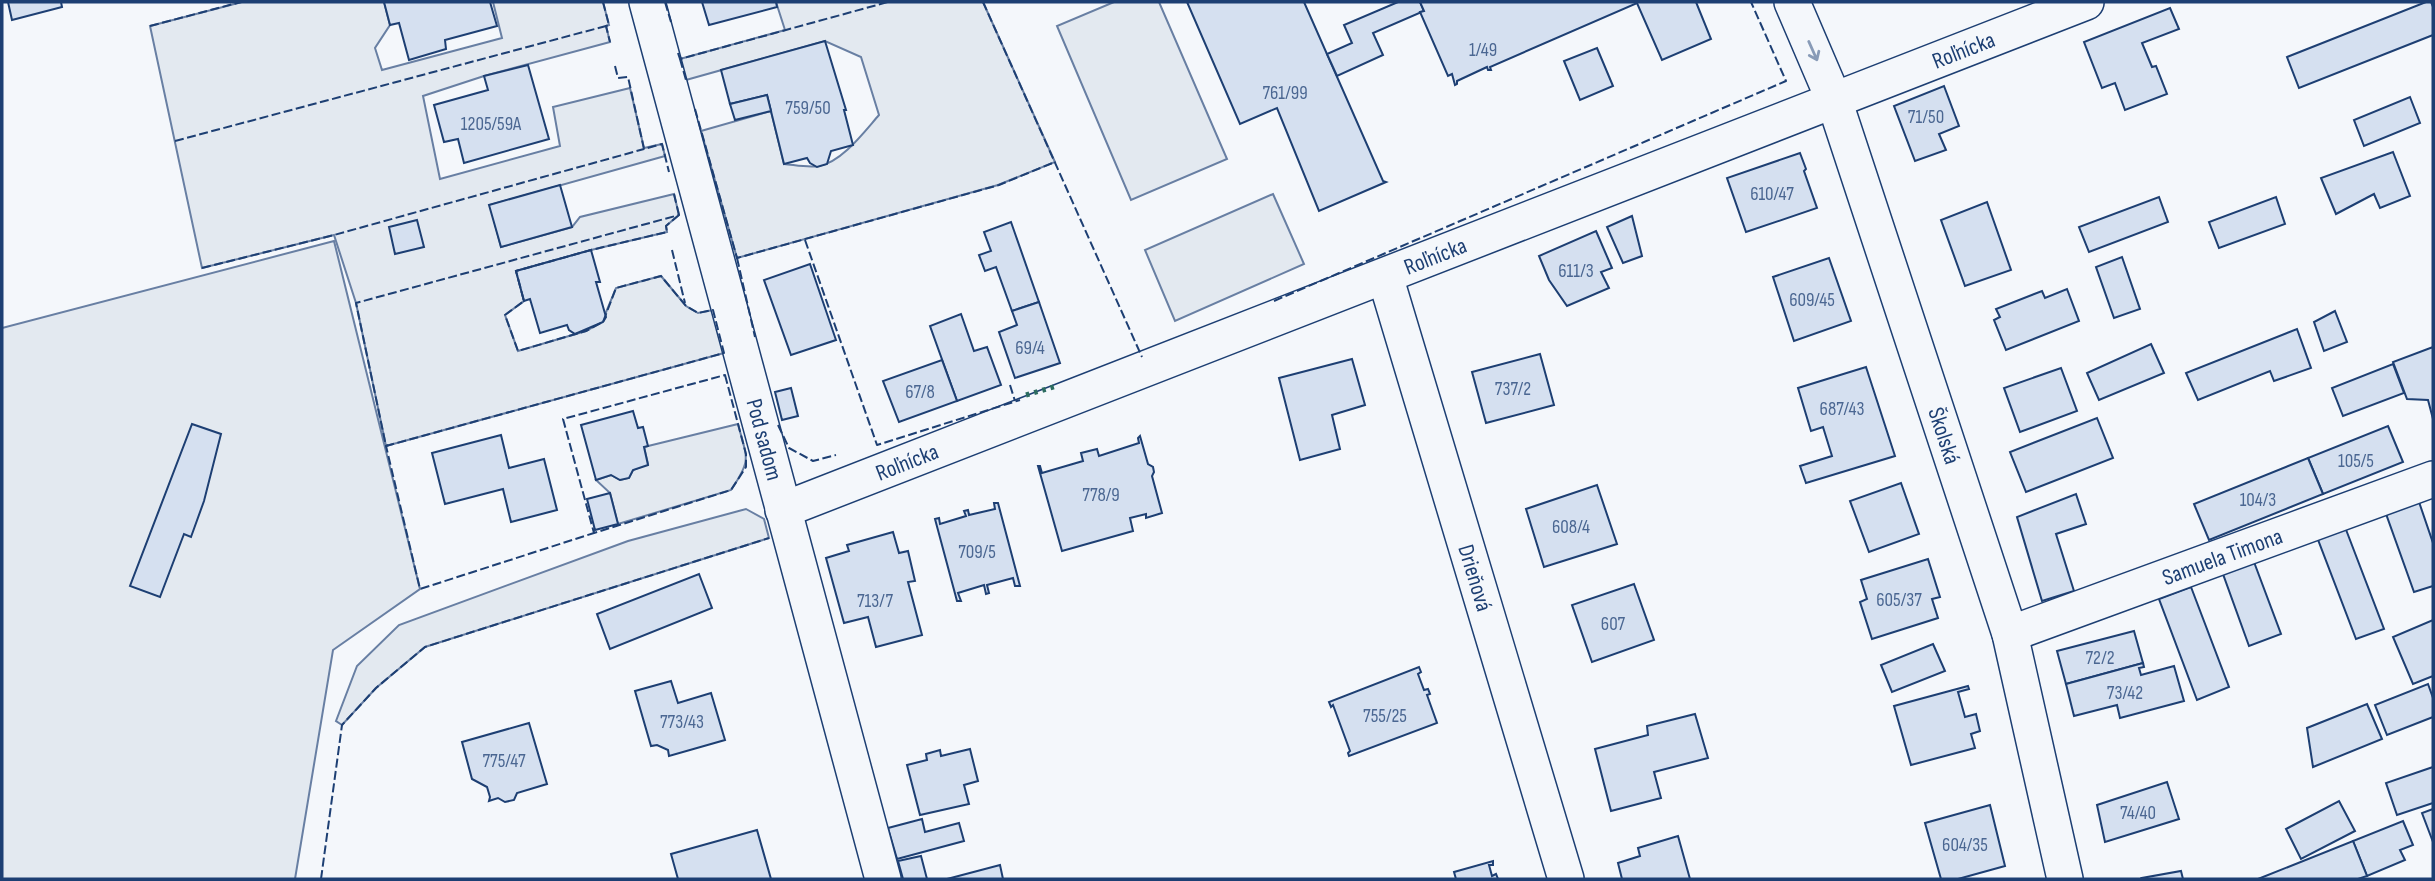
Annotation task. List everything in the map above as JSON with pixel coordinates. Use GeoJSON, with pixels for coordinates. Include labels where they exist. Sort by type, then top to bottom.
{"type":"FeatureCollection","features":[{"type":"Feature","properties":{"kind":"street","name":"Pod sadom"},"geometry":{"type":"LineString","coordinates":[[647,2],[883,879]]}},
{"type":"Feature","properties":{"kind":"street","name":"Školská"},"geometry":{"type":"LineString","coordinates":[[1792,2],[1834,100],[2010,634],[2065,879]]}},
{"type":"Feature","properties":{"kind":"street","name":"Roľnícka"},"geometry":{"type":"LineString","coordinates":[[783,510],[2086,2]]}},
{"type":"Feature","properties":{"kind":"street","name":"Drieňová"},"geometry":{"type":"LineString","coordinates":[[1385,276],[1566,879]]}},
{"type":"Feature","properties":{"kind":"street","name":"Samuela Timona"},"geometry":{"type":"LineString","coordinates":[[2010,634],[2433,479]]}},
{"type":"Feature","properties":{"kind":"shaded area"},"geometry":{"type":"Polygon","coordinates":[[[242,2],[384,2],[390,25],[375,48],[382,70],[502,38],[493,2],[603,2],[610,42],[484,76],[423,96],[440,179],[560,146],[553,107],[630,88],[644,148],[662,144],[665,156],[490,205],[501,247],[572,227],[580,217],[674,194],[679,215],[666,226],[667,232],[516,271],[524,301],[505,315],[518,351],[586,331],[602,322],[616,288],[661,276],[686,306],[698,313],[713,310],[724,353],[386,446],[356,303],[334,235],[202,268],[150,26],[242,2]]]}},
{"type":"Feature","properties":{"kind":"shaded area"},"geometry":{"type":"Polygon","coordinates":[[[776,2],[983,2],[1055,162],[998,185],[737,258],[701,131],[771,111],[784,164],[815,167],[844,153],[879,115],[861,57],[825,41],[686,80],[680,59],[785,30],[776,2]]]}},
{"type":"Feature","properties":{"kind":"shaded area"},"geometry":{"type":"Polygon","coordinates":[[[1114,2],[1159,2],[1227,159],[1131,200],[1057,26],[1114,2]]]}},
{"type":"Feature","properties":{"kind":"shaded area"},"geometry":{"type":"Polygon","coordinates":[[[1273,194],[1304,264],[1175,321],[1145,250],[1273,194]]]}},
{"type":"Feature","properties":{"kind":"shaded area"},"geometry":{"type":"Polygon","coordinates":[[[334,241],[420,589],[333,650],[295,879],[2,879],[2,328],[334,241]]]}},
{"type":"Feature","properties":{"kind":"shaded area"},"geometry":{"type":"Polygon","coordinates":[[[738,424],[746,458],[742,472],[731,490],[618,524],[610,493],[596,480],[611,475],[620,480],[629,478],[633,470],[648,464],[644,447],[738,424]]]}},
{"type":"Feature","properties":{"kind":"shaded area"},"geometry":{"type":"Polygon","coordinates":[[[746,509],[764,519],[769,538],[425,647],[376,688],[342,725],[336,721],[357,666],[399,625],[628,541],[746,509]]]}},
{"type":"Feature","properties":{"kind":"building"},"geometry":{"type":"Polygon","coordinates":[[[8,2],[61,2],[62,7],[12,20],[8,2]]]}},
{"type":"Feature","properties":{"kind":"building"},"geometry":{"type":"Polygon","coordinates":[[[384,2],[490,2],[497,26],[445,40],[446,49],[409,60],[399,23],[390,25],[384,2]]]}},
{"type":"Feature","properties":{"kind":"building"},"geometry":{"type":"Polygon","coordinates":[[[702,2],[776,2],[777,7],[709,25],[702,2]]]}},
{"type":"Feature","properties":{"kind":"building"},"geometry":{"type":"Polygon","coordinates":[[[1187,2],[1304,2],[1383,181],[1386,182],[1319,211],[1277,108],[1240,124],[1187,2]]]}},
{"type":"Feature","properties":{"kind":"building"},"geometry":{"type":"Polygon","coordinates":[[[1398,2],[1420,2],[1424,11],[1373,33],[1383,55],[1337,76],[1327,54],[1352,43],[1344,25],[1398,2]]]}},
{"type":"Feature","properties":{"kind":"building"},"geometry":{"type":"Polygon","coordinates":[[[1420,2],[1696,2],[1711,39],[1662,60],[1637,3],[1490,67],[1491,70],[1487,67],[1457,81],[1455,85],[1452,74],[1448,76],[1420,12],[1424,11],[1420,2]]]}},
{"type":"Feature","properties":{"kind":"building"},"geometry":{"type":"Polygon","coordinates":[[[2431,2],[2433,7],[2433,35],[2299,88],[2287,57],[2431,2]]]}},
{"type":"Feature","properties":{"kind":"building"},"geometry":{"type":"Polygon","coordinates":[[[2170,8],[2179,29],[2142,43],[2152,67],[2156,66],[2167,94],[2125,110],[2115,83],[2102,88],[2084,42],[2170,8]]]}},
{"type":"Feature","properties":{"kind":"building"},"geometry":{"type":"Polygon","coordinates":[[[825,41],[846,110],[853,145],[831,151],[827,164],[817,167],[807,158],[784,164],[767,95],[730,104],[721,70],[825,41]]]}},
{"type":"Feature","properties":{"kind":"building"},"geometry":{"type":"Polygon","coordinates":[[[1597,48],[1613,86],[1580,100],[1564,61],[1597,48]]]}},
{"type":"Feature","properties":{"kind":"building"},"geometry":{"type":"Polygon","coordinates":[[[528,65],[549,139],[464,163],[458,139],[444,142],[434,105],[488,90],[484,76],[528,65]]]}},
{"type":"Feature","properties":{"kind":"building"},"geometry":{"type":"Polygon","coordinates":[[[1944,86],[1959,126],[1939,134],[1946,150],[1915,161],[1894,106],[1944,86]]]}},
{"type":"Feature","properties":{"kind":"building"},"geometry":{"type":"Polygon","coordinates":[[[767,95],[771,111],[735,120],[730,104],[767,95]]]}},
{"type":"Feature","properties":{"kind":"building"},"geometry":{"type":"Polygon","coordinates":[[[2410,97],[2420,123],[2364,146],[2354,120],[2410,97]]]}},
{"type":"Feature","properties":{"kind":"building"},"geometry":{"type":"Polygon","coordinates":[[[2393,152],[2410,196],[2380,208],[2374,194],[2336,214],[2321,178],[2393,152]]]}},
{"type":"Feature","properties":{"kind":"building"},"geometry":{"type":"Polygon","coordinates":[[[1800,153],[1817,208],[1746,232],[1727,178],[1800,153]]]}},
{"type":"Feature","properties":{"kind":"building"},"geometry":{"type":"Polygon","coordinates":[[[560,185],[572,227],[501,247],[489,205],[560,185]]]}},
{"type":"Feature","properties":{"kind":"building"},"geometry":{"type":"Polygon","coordinates":[[[2159,197],[2168,222],[2089,252],[2079,227],[2159,197]]]}},
{"type":"Feature","properties":{"kind":"building"},"geometry":{"type":"Polygon","coordinates":[[[2276,197],[2285,224],[2219,248],[2209,222],[2276,197]]]}},
{"type":"Feature","properties":{"kind":"building"},"geometry":{"type":"Polygon","coordinates":[[[1987,202],[2011,270],[1965,286],[1941,220],[1987,202]]]}},
{"type":"Feature","properties":{"kind":"building"},"geometry":{"type":"Polygon","coordinates":[[[1632,216],[1642,256],[1623,263],[1607,227],[1632,216]]]}},
{"type":"Feature","properties":{"kind":"building"},"geometry":{"type":"Polygon","coordinates":[[[417,220],[424,247],[395,254],[389,227],[417,220]]]}},
{"type":"Feature","properties":{"kind":"building"},"geometry":{"type":"Polygon","coordinates":[[[1011,222],[1039,302],[1012,311],[996,267],[985,271],[979,255],[991,251],[984,232],[1011,222]]]}},
{"type":"Feature","properties":{"kind":"building"},"geometry":{"type":"Polygon","coordinates":[[[1596,231],[1612,268],[1601,272],[1609,288],[1567,306],[1549,280],[1539,256],[1596,231]]]}},
{"type":"Feature","properties":{"kind":"building"},"geometry":{"type":"Polygon","coordinates":[[[591,250],[600,282],[596,282],[606,317],[603,322],[575,334],[567,325],[540,333],[530,299],[524,301],[516,271],[591,250]]]}},
{"type":"Feature","properties":{"kind":"building"},"geometry":{"type":"Polygon","coordinates":[[[2122,257],[2140,309],[2114,318],[2096,267],[2122,257]]]}},
{"type":"Feature","properties":{"kind":"building"},"geometry":{"type":"Polygon","coordinates":[[[1829,258],[1851,321],[1794,341],[1773,277],[1829,258]]]}},
{"type":"Feature","properties":{"kind":"building"},"geometry":{"type":"Polygon","coordinates":[[[810,264],[836,340],[791,355],[764,280],[810,264]]]}},
{"type":"Feature","properties":{"kind":"building"},"geometry":{"type":"Polygon","coordinates":[[[2067,289],[2079,321],[2006,350],[1994,320],[2000,317],[1996,309],[2042,291],[2045,298],[2067,289]]]}},
{"type":"Feature","properties":{"kind":"building"},"geometry":{"type":"Polygon","coordinates":[[[1039,302],[1060,363],[1015,378],[999,332],[1017,325],[1012,311],[1039,302]]]}},
{"type":"Feature","properties":{"kind":"building"},"geometry":{"type":"Polygon","coordinates":[[[2335,311],[2347,342],[2324,351],[2314,322],[2335,311]]]}},
{"type":"Feature","properties":{"kind":"building"},"geometry":{"type":"Polygon","coordinates":[[[961,314],[974,351],[987,347],[1001,385],[957,401],[930,326],[961,314]]]}},
{"type":"Feature","properties":{"kind":"building"},"geometry":{"type":"Polygon","coordinates":[[[2297,329],[2311,368],[2274,381],[2270,371],[2198,400],[2186,373],[2297,329]]]}},
{"type":"Feature","properties":{"kind":"building"},"geometry":{"type":"Polygon","coordinates":[[[2151,344],[2164,373],[2099,400],[2087,373],[2151,344]]]}},
{"type":"Feature","properties":{"kind":"building"},"geometry":{"type":"Polygon","coordinates":[[[2433,347],[2433,419],[2428,400],[2407,399],[2393,362],[2433,347]]]}},
{"type":"Feature","properties":{"kind":"building"},"geometry":{"type":"Polygon","coordinates":[[[1540,354],[1554,405],[1486,423],[1472,372],[1540,354]]]}},
{"type":"Feature","properties":{"kind":"building"},"geometry":{"type":"Polygon","coordinates":[[[1352,359],[1365,405],[1332,415],[1340,449],[1300,460],[1279,378],[1352,359]]]}},
{"type":"Feature","properties":{"kind":"building"},"geometry":{"type":"Polygon","coordinates":[[[942,360],[957,401],[899,422],[883,381],[942,360]]]}},
{"type":"Feature","properties":{"kind":"building"},"geometry":{"type":"Polygon","coordinates":[[[2393,364],[2404,393],[2343,416],[2332,388],[2393,364]]]}},
{"type":"Feature","properties":{"kind":"building"},"geometry":{"type":"Polygon","coordinates":[[[1866,367],[1895,456],[1806,483],[1800,466],[1832,456],[1823,427],[1811,431],[1798,388],[1866,367]]]}},
{"type":"Feature","properties":{"kind":"building"},"geometry":{"type":"Polygon","coordinates":[[[2061,368],[2077,411],[2020,432],[2004,388],[2061,368]]]}},
{"type":"Feature","properties":{"kind":"building"},"geometry":{"type":"Polygon","coordinates":[[[791,388],[798,416],[782,420],[775,392],[791,388]]]}},
{"type":"Feature","properties":{"kind":"building"},"geometry":{"type":"Polygon","coordinates":[[[633,411],[638,428],[643,427],[648,446],[644,447],[648,465],[633,470],[629,478],[620,480],[611,475],[596,480],[581,425],[633,411]]]}},
{"type":"Feature","properties":{"kind":"building"},"geometry":{"type":"Polygon","coordinates":[[[2097,418],[2113,458],[2026,492],[2010,452],[2097,418]]]}},
{"type":"Feature","properties":{"kind":"building"},"geometry":{"type":"Polygon","coordinates":[[[192,424],[221,434],[204,501],[191,537],[184,534],[160,597],[130,586],[192,424]]]}},
{"type":"Feature","properties":{"kind":"building"},"geometry":{"type":"Polygon","coordinates":[[[2388,426],[2403,462],[2323,494],[2308,458],[2388,426]]]}},
{"type":"Feature","properties":{"kind":"building"},"geometry":{"type":"Polygon","coordinates":[[[501,435],[509,468],[544,459],[557,510],[511,522],[503,489],[445,504],[432,453],[501,435]]]}},
{"type":"Feature","properties":{"kind":"building"},"geometry":{"type":"Polygon","coordinates":[[[1140,436],[1148,464],[1153,467],[1152,476],[1162,513],[1146,518],[1146,514],[1130,518],[1133,531],[1062,551],[1038,466],[1042,473],[1083,461],[1081,453],[1097,449],[1099,456],[1139,443],[1140,436]]]}},
{"type":"Feature","properties":{"kind":"building"},"geometry":{"type":"Polygon","coordinates":[[[2308,458],[2323,494],[2209,540],[2194,504],[2308,458]]]}},
{"type":"Feature","properties":{"kind":"building"},"geometry":{"type":"Polygon","coordinates":[[[1901,483],[1919,534],[1869,552],[1850,501],[1901,483]]]}},
{"type":"Feature","properties":{"kind":"building"},"geometry":{"type":"Polygon","coordinates":[[[1597,485],[1617,544],[1544,567],[1526,509],[1597,485]]]}},
{"type":"Feature","properties":{"kind":"building"},"geometry":{"type":"Polygon","coordinates":[[[610,493],[618,524],[595,530],[587,499],[610,493]]]}},
{"type":"Feature","properties":{"kind":"building"},"geometry":{"type":"Polygon","coordinates":[[[2076,494],[2086,524],[2056,534],[2074,591],[2042,601],[2017,517],[2076,494]]]}},
{"type":"Feature","properties":{"kind":"building"},"geometry":{"type":"Polygon","coordinates":[[[2418,499],[2433,543],[2433,586],[2414,592],[2385,511],[2418,499]]]}},
{"type":"Feature","properties":{"kind":"building"},"geometry":{"type":"Polygon","coordinates":[[[994,503],[998,503],[1020,586],[1015,586],[1013,578],[987,585],[989,593],[986,594],[984,585],[958,593],[961,601],[957,601],[935,519],[939,518],[940,524],[966,516],[964,511],[968,510],[969,515],[995,509],[994,503]]]}},
{"type":"Feature","properties":{"kind":"building"},"geometry":{"type":"Polygon","coordinates":[[[2345,527],[2384,629],[2356,639],[2317,537],[2345,527]]]}},
{"type":"Feature","properties":{"kind":"building"},"geometry":{"type":"Polygon","coordinates":[[[893,532],[899,553],[908,551],[915,581],[908,582],[922,635],[876,647],[868,617],[844,623],[826,558],[849,551],[847,545],[893,532]]]}},
{"type":"Feature","properties":{"kind":"building"},"geometry":{"type":"Polygon","coordinates":[[[1928,559],[1940,597],[1932,599],[1938,618],[1872,639],[1860,602],[1867,599],[1861,580],[1928,559]]]}},
{"type":"Feature","properties":{"kind":"building"},"geometry":{"type":"Polygon","coordinates":[[[2254,562],[2281,634],[2249,646],[2223,574],[2254,562]]]}},
{"type":"Feature","properties":{"kind":"building"},"geometry":{"type":"Polygon","coordinates":[[[699,574],[712,608],[610,649],[597,614],[699,574]]]}},
{"type":"Feature","properties":{"kind":"building"},"geometry":{"type":"Polygon","coordinates":[[[1634,584],[1654,640],[1592,662],[1572,605],[1634,584]]]}},
{"type":"Feature","properties":{"kind":"building"},"geometry":{"type":"Polygon","coordinates":[[[2191,587],[2229,687],[2197,700],[2159,599],[2191,587]]]}},
{"type":"Feature","properties":{"kind":"building"},"geometry":{"type":"Polygon","coordinates":[[[2433,620],[2433,676],[2413,684],[2393,637],[2433,620]]]}},
{"type":"Feature","properties":{"kind":"building"},"geometry":{"type":"Polygon","coordinates":[[[2134,631],[2143,663],[2066,684],[2057,651],[2134,631]]]}},
{"type":"Feature","properties":{"kind":"building"},"geometry":{"type":"Polygon","coordinates":[[[1933,644],[1945,671],[1892,692],[1881,665],[1933,644]]]}},
{"type":"Feature","properties":{"kind":"building"},"geometry":{"type":"Polygon","coordinates":[[[2143,663],[2144,667],[2139,668],[2141,675],[2174,666],[2184,701],[2120,718],[2117,705],[2074,716],[2066,684],[2143,663]]]}},
{"type":"Feature","properties":{"kind":"building"},"geometry":{"type":"Polygon","coordinates":[[[1419,667],[1421,672],[1418,674],[1424,690],[1428,689],[1430,694],[1427,695],[1437,723],[1349,756],[1350,751],[1333,705],[1331,707],[1329,702],[1419,667]]]}},
{"type":"Feature","properties":{"kind":"building"},"geometry":{"type":"Polygon","coordinates":[[[671,681],[678,703],[711,693],[725,740],[669,756],[668,750],[657,745],[651,746],[635,691],[671,681]]]}},
{"type":"Feature","properties":{"kind":"building"},"geometry":{"type":"Polygon","coordinates":[[[2428,684],[2433,698],[2433,717],[2387,735],[2375,705],[2428,684]]]}},
{"type":"Feature","properties":{"kind":"building"},"geometry":{"type":"Polygon","coordinates":[[[1968,686],[1969,689],[1958,692],[1965,717],[1976,714],[1980,731],[1971,734],[1975,748],[1911,765],[1894,706],[1968,686]]]}},
{"type":"Feature","properties":{"kind":"building"},"geometry":{"type":"Polygon","coordinates":[[[2367,704],[2382,739],[2313,767],[2307,728],[2367,704]]]}},
{"type":"Feature","properties":{"kind":"building"},"geometry":{"type":"Polygon","coordinates":[[[1695,714],[1708,758],[1654,772],[1661,798],[1611,811],[1595,749],[1648,735],[1647,726],[1695,714]]]}},
{"type":"Feature","properties":{"kind":"building"},"geometry":{"type":"Polygon","coordinates":[[[529,723],[547,784],[517,793],[514,800],[505,802],[498,798],[489,801],[487,787],[472,779],[462,742],[529,723]]]}},
{"type":"Feature","properties":{"kind":"building"},"geometry":{"type":"Polygon","coordinates":[[[970,749],[978,781],[964,785],[969,804],[920,815],[907,765],[927,760],[926,754],[940,750],[941,756],[970,749]]]}},
{"type":"Feature","properties":{"kind":"building"},"geometry":{"type":"Polygon","coordinates":[[[2433,767],[2433,803],[2397,815],[2386,783],[2433,767]]]}},
{"type":"Feature","properties":{"kind":"building"},"geometry":{"type":"Polygon","coordinates":[[[2167,782],[2179,819],[2105,842],[2097,805],[2167,782]]]}},
{"type":"Feature","properties":{"kind":"building"},"geometry":{"type":"Polygon","coordinates":[[[2339,801],[2355,831],[2301,859],[2286,829],[2339,801]]]}},
{"type":"Feature","properties":{"kind":"building"},"geometry":{"type":"Polygon","coordinates":[[[1990,805],[2005,866],[1958,879],[1941,879],[1925,823],[1990,805]]]}},
{"type":"Feature","properties":{"kind":"building"},"geometry":{"type":"Polygon","coordinates":[[[2433,809],[2433,842],[2422,813],[2433,809]]]}},
{"type":"Feature","properties":{"kind":"building"},"geometry":{"type":"Polygon","coordinates":[[[922,819],[925,832],[959,823],[964,841],[897,859],[888,828],[922,819]]]}},
{"type":"Feature","properties":{"kind":"building"},"geometry":{"type":"Polygon","coordinates":[[[2403,821],[2413,845],[2400,850],[2405,860],[2367,876],[2353,841],[2403,821]]]}},
{"type":"Feature","properties":{"kind":"building"},"geometry":{"type":"Polygon","coordinates":[[[757,830],[771,879],[678,879],[671,854],[757,830]]]}},
{"type":"Feature","properties":{"kind":"building"},"geometry":{"type":"Polygon","coordinates":[[[1678,836],[1690,879],[1622,879],[1618,863],[1640,856],[1638,848],[1678,836]]]}},
{"type":"Feature","properties":{"kind":"building"},"geometry":{"type":"Polygon","coordinates":[[[2353,841],[2367,876],[2358,879],[2258,879],[2353,841]]]}},
{"type":"Feature","properties":{"kind":"building"},"geometry":{"type":"Polygon","coordinates":[[[921,856],[927,879],[903,879],[898,861],[921,856]]]}},
{"type":"Feature","properties":{"kind":"building"},"geometry":{"type":"Polygon","coordinates":[[[1493,861],[1493,865],[1489,865],[1492,876],[1496,874],[1498,879],[1456,879],[1454,872],[1493,861]]]}},
{"type":"Feature","properties":{"kind":"building"},"geometry":{"type":"Polygon","coordinates":[[[1000,865],[1003,879],[947,879],[1000,865]]]}},
{"type":"Feature","properties":{"kind":"building"},"geometry":{"type":"Polygon","coordinates":[[[2181,871],[2183,879],[2142,878],[2181,871]]]}},
{"type":"Feature","properties":{"kind":"hedge"},"geometry":{"type":"LineString","coordinates":[[1026,395],[1057,386]]}},
{"type":"Feature","properties":{"kind":"fence"},"geometry":{"type":"LineString","coordinates":[[150,26],[241,2]]}},
{"type":"Feature","properties":{"kind":"fence"},"geometry":{"type":"LineString","coordinates":[[603,2],[610,42]]}},
{"type":"Feature","properties":{"kind":"fence"},"geometry":{"type":"LineString","coordinates":[[665,2],[671,22]]}},
{"type":"Feature","properties":{"kind":"fence"},"geometry":{"type":"LineString","coordinates":[[678,53],[680,59],[888,2]]}},
{"type":"Feature","properties":{"kind":"fence"},"geometry":{"type":"LineString","coordinates":[[983,2],[1142,357]]}},
{"type":"Feature","properties":{"kind":"fence"},"geometry":{"type":"LineString","coordinates":[[1274,301],[1786,81],[1751,2]]}},
{"type":"Feature","properties":{"kind":"fence"},"geometry":{"type":"LineString","coordinates":[[175,141],[606,26]]}},
{"type":"Feature","properties":{"kind":"fence"},"geometry":{"type":"LineString","coordinates":[[680,59],[686,80]]}},
{"type":"Feature","properties":{"kind":"fence"},"geometry":{"type":"LineString","coordinates":[[615,66],[618,78],[628,77],[644,149],[662,144],[669,172]]}},
{"type":"Feature","properties":{"kind":"fence"},"geometry":{"type":"LineString","coordinates":[[695,109],[737,258],[999,185],[1055,162]]}},
{"type":"Feature","properties":{"kind":"fence"},"geometry":{"type":"LineString","coordinates":[[202,268],[334,235],[644,149]]}},
{"type":"Feature","properties":{"kind":"fence"},"geometry":{"type":"LineString","coordinates":[[674,194],[679,215],[677,217]]}},
{"type":"Feature","properties":{"kind":"fence"},"geometry":{"type":"LineString","coordinates":[[679,215],[666,226],[667,232],[516,271],[524,301],[505,315],[518,351],[586,331],[603,322],[616,288],[661,276],[686,306],[698,313],[713,310],[724,353],[386,446],[356,303],[679,215]]}},
{"type":"Feature","properties":{"kind":"fence"},"geometry":{"type":"LineString","coordinates":[[805,240],[877,445],[1020,400]]}},
{"type":"Feature","properties":{"kind":"fence"},"geometry":{"type":"LineString","coordinates":[[672,250],[685,303]]}},
{"type":"Feature","properties":{"kind":"fence"},"geometry":{"type":"LineString","coordinates":[[737,258],[755,337]]}},
{"type":"Feature","properties":{"kind":"fence"},"geometry":{"type":"LineString","coordinates":[[725,375],[746,454],[746,467],[731,490],[594,533],[563,419],[725,375]]}},
{"type":"Feature","properties":{"kind":"fence"},"geometry":{"type":"LineString","coordinates":[[1010,385],[1015,401]]}},
{"type":"Feature","properties":{"kind":"fence"},"geometry":{"type":"LineString","coordinates":[[778,425],[789,448],[813,461],[836,455]]}},
{"type":"Feature","properties":{"kind":"fence"},"geometry":{"type":"LineString","coordinates":[[388,445],[386,446],[420,589],[594,533]]}},
{"type":"Feature","properties":{"kind":"fence"},"geometry":{"type":"LineString","coordinates":[[321,879],[342,725],[376,688],[425,647],[769,538]]}}]}
